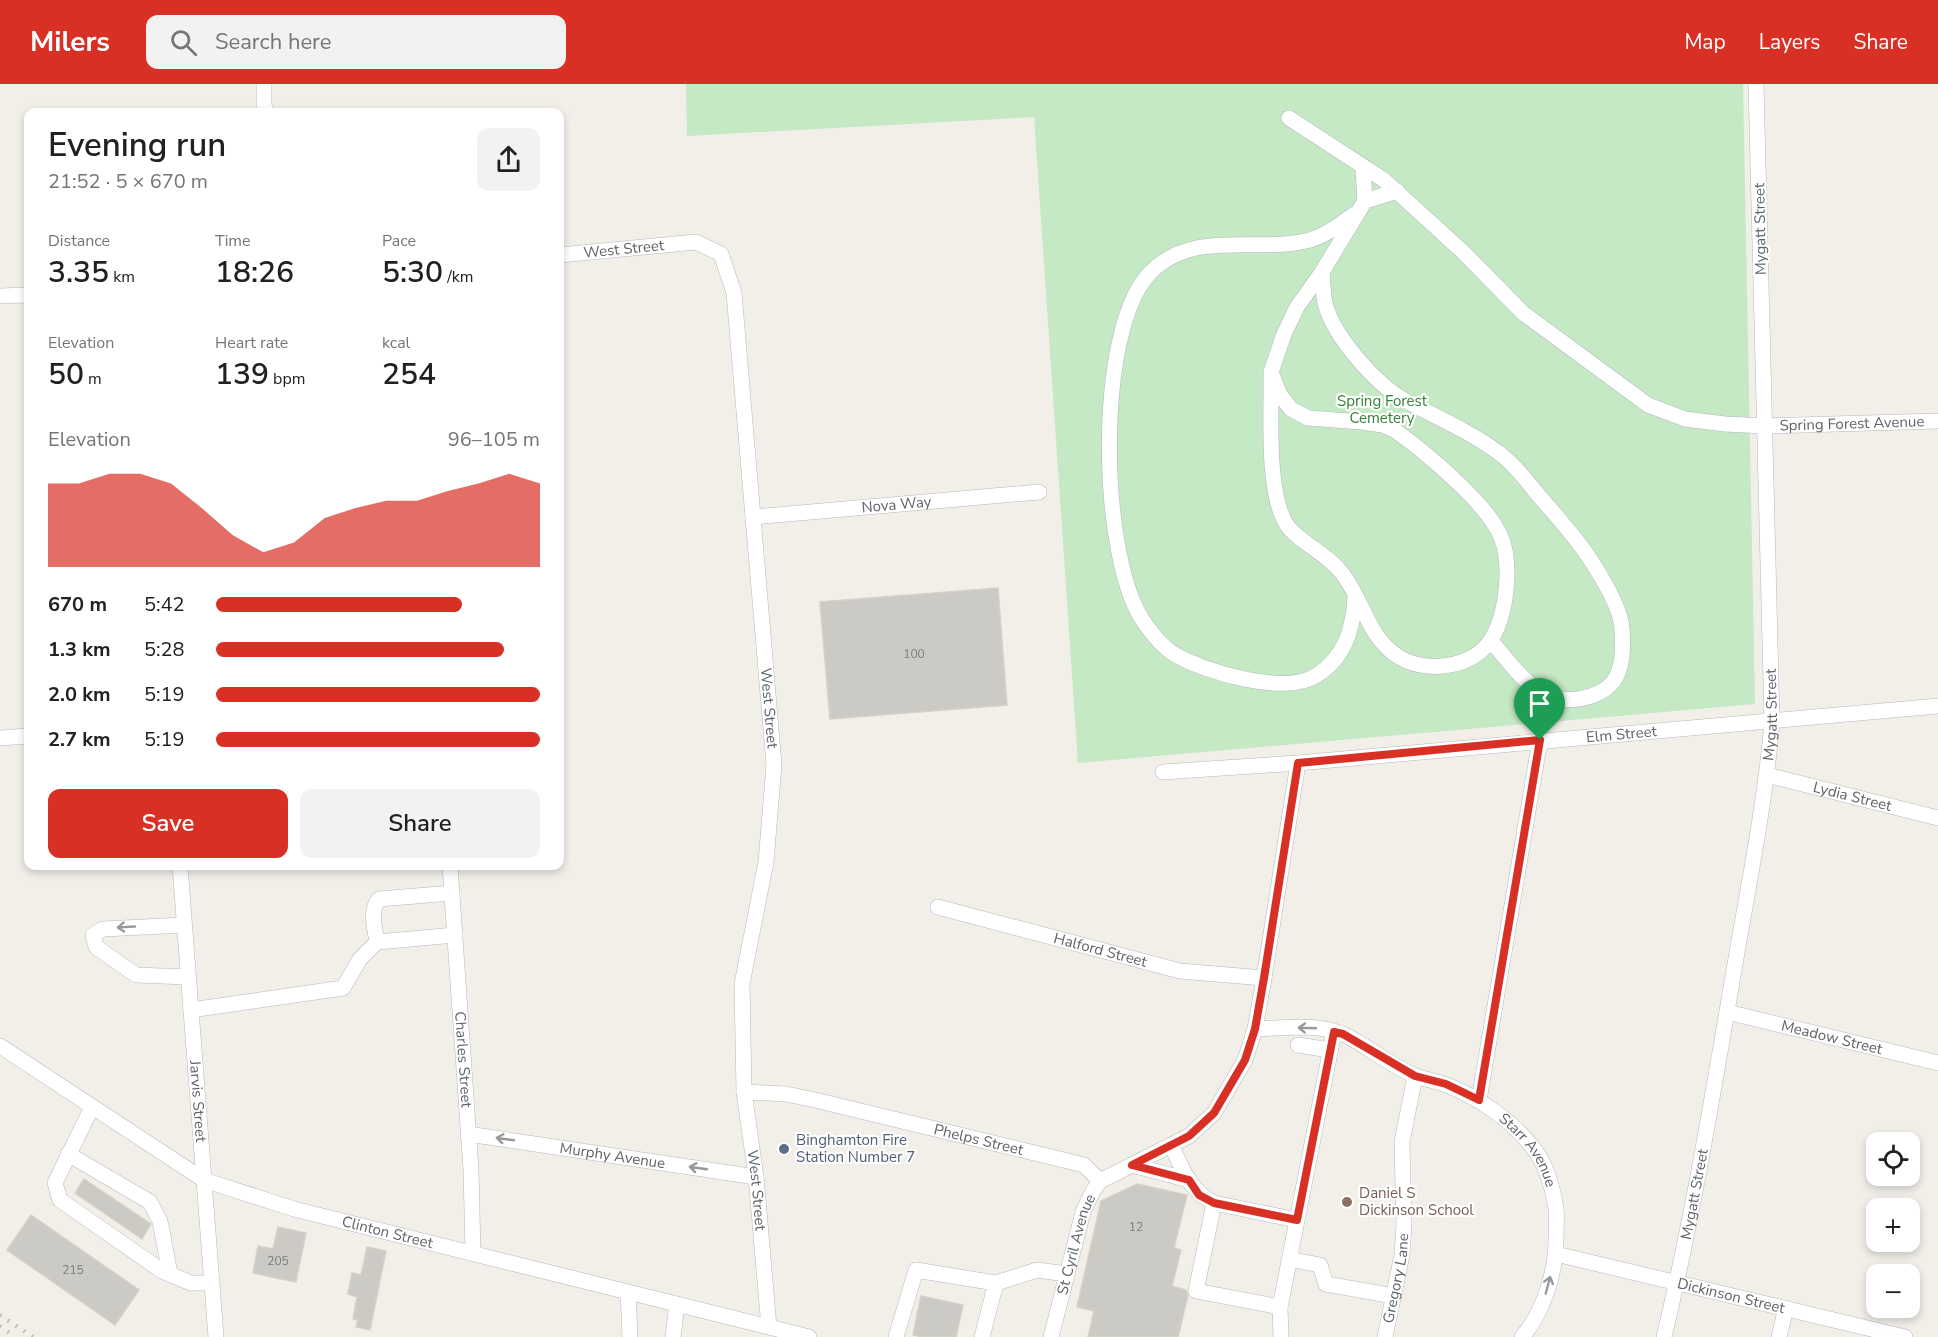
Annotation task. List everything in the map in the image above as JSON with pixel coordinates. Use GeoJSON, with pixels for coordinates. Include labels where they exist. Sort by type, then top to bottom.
{"type":"FeatureCollection","features":[{"type":"Feature","properties":{"kind":"street"},"geometry":{"type":"LineString","coordinates":[[264,84],[265,108]]}},
{"type":"Feature","properties":{"kind":"street","name":"Mygatt Street"},"geometry":{"type":"LineString","coordinates":[[1664,1337],[1696,1187],[1727,1012],[1767,775],[1772,722],[1756,84]]}},
{"type":"Feature","properties":{"kind":"street","name":"Spring Forest Avenue"},"geometry":{"type":"LineString","coordinates":[[1289,118],[1396,191],[1462,251],[1523,313],[1648,405],[1685,419],[1725,424],[1764,426],[1938,422]]}},
{"type":"Feature","properties":{"kind":"street"},"geometry":{"type":"LineString","coordinates":[[1271,372],[1280,394],[1291,409],[1308,418],[1362,422],[1396,431],[1490,516],[1501,537],[1507,567],[1504,598],[1491,641],[1475,655],[1458,664],[1440,667],[1417,665],[1399,657],[1384,646],[1373,631],[1355,594],[1341,572],[1294,533],[1280,511],[1272,457],[1271,372],[1284,334],[1298,307],[1362,205],[1364,167]]}},
{"type":"Feature","properties":{"kind":"street"},"geometry":{"type":"LineString","coordinates":[[1355,594],[1354,621],[1341,652],[1332,664],[1316,676],[1306,680],[1290,683],[1265,683],[1235,677],[1198,665],[1173,653],[1144,623],[1124,582],[1114,529],[1110,416],[1114,361],[1137,293],[1149,274],[1163,262],[1189,250],[1208,246],[1232,243],[1273,244],[1310,240],[1331,231],[1362,205],[1396,191]]}},
{"type":"Feature","properties":{"kind":"street","name":"West Street"},"geometry":{"type":"LineString","coordinates":[[564,255],[696,242],[720,254],[734,293],[774,765],[766,862],[742,984],[744,1092],[756,1176],[769,1327]]}},
{"type":"Feature","properties":{"kind":"street"},"geometry":{"type":"LineString","coordinates":[[1322,272],[1325,304],[1334,326],[1349,347],[1383,385],[1459,427],[1514,466],[1577,539],[1603,578],[1622,625],[1622,649],[1614,681],[1601,692],[1573,700],[1543,694],[1491,641]]}},
{"type":"Feature","properties":{"kind":"street"},"geometry":{"type":"LineString","coordinates":[[0,296],[24,295]]}},
{"type":"Feature","properties":{"kind":"street","name":"Nova Way"},"geometry":{"type":"LineString","coordinates":[[753,517],[1039,492]]}},
{"type":"Feature","properties":{"kind":"street","name":"Elm Street"},"geometry":{"type":"LineString","coordinates":[[1163,772],[1298,763],[1938,706]]}},
{"type":"Feature","properties":{"kind":"street"},"geometry":{"type":"LineString","coordinates":[[0,738],[24,736]]}},
{"type":"Feature","properties":{"kind":"street"},"geometry":{"type":"LineString","coordinates":[[1479,1100],[1540,740]]}},
{"type":"Feature","properties":{"kind":"street","name":"St Cyril Avenue"},"geometry":{"type":"LineString","coordinates":[[1051,1337],[1083,1212],[1093,1191],[1101,1181],[1189,1136],[1214,1113],[1245,1060],[1255,1029],[1298,763]]}},
{"type":"Feature","properties":{"kind":"street","name":"Lydia Street"},"geometry":{"type":"LineString","coordinates":[[1767,775],[1938,818]]}},
{"type":"Feature","properties":{"kind":"street","name":"Jarvis Street"},"geometry":{"type":"LineString","coordinates":[[180,870],[216,1337]]}},
{"type":"Feature","properties":{"kind":"street","name":"Charles Street"},"geometry":{"type":"LineString","coordinates":[[450,870],[468,1134],[473,1253]]}},
{"type":"Feature","properties":{"kind":"street"},"geometry":{"type":"LineString","coordinates":[[377,942],[373,916],[374,904],[379,899],[452,893]]}},
{"type":"Feature","properties":{"kind":"street","name":"Halford Street"},"geometry":{"type":"LineString","coordinates":[[938,907],[1180,971],[1264,978]]}},
{"type":"Feature","properties":{"kind":"street"},"geometry":{"type":"LineString","coordinates":[[184,925],[103,929],[93,935],[96,947],[136,975],[188,977]]}},
{"type":"Feature","properties":{"kind":"street"},"geometry":{"type":"LineString","coordinates":[[191,1010],[344,988],[360,959],[377,942],[455,935]]}},
{"type":"Feature","properties":{"kind":"street","name":"Meadow Street"},"geometry":{"type":"LineString","coordinates":[[1727,1012],[1938,1063]]}},
{"type":"Feature","properties":{"kind":"street","name":"Starr Avenue"},"geometry":{"type":"LineString","coordinates":[[1255,1029],[1303,1028],[1343,1034],[1415,1076],[1446,1084],[1479,1100],[1508,1122],[1535,1149],[1546,1171],[1556,1209],[1556,1254],[1545,1297],[1531,1326],[1522,1337]]}},
{"type":"Feature","properties":{"kind":"street"},"geometry":{"type":"LineString","coordinates":[[1281,1337],[1280,1307],[1334,1032]]}},
{"type":"Feature","properties":{"kind":"street"},"geometry":{"type":"LineString","coordinates":[[1298,1045],[1330,1050]]}},
{"type":"Feature","properties":{"kind":"street","name":"Clinton Street"},"geometry":{"type":"LineString","coordinates":[[0,1046],[204,1180],[294,1209],[809,1337]]}},
{"type":"Feature","properties":{"kind":"street","name":"Gregory Lane"},"geometry":{"type":"LineString","coordinates":[[1385,1337],[1402,1255],[1404,1224],[1402,1142],[1415,1076]]}},
{"type":"Feature","properties":{"kind":"street","name":"Phelps Street"},"geometry":{"type":"LineString","coordinates":[[744,1092],[786,1094],[815,1100],[1084,1165],[1101,1181]]}},
{"type":"Feature","properties":{"kind":"street"},"geometry":{"type":"LineString","coordinates":[[92,1107],[54,1183],[60,1200],[162,1271],[191,1283],[212,1283]]}},
{"type":"Feature","properties":{"kind":"street","name":"Murphy Avenue"},"geometry":{"type":"LineString","coordinates":[[468,1134],[756,1176]]}},
{"type":"Feature","properties":{"kind":"street"},"geometry":{"type":"LineString","coordinates":[[1171,1145],[1199,1195],[1214,1203],[1297,1220]]}},
{"type":"Feature","properties":{"kind":"street"},"geometry":{"type":"LineString","coordinates":[[68,1154],[150,1202],[160,1221],[170,1274]]}},
{"type":"Feature","properties":{"kind":"street"},"geometry":{"type":"LineString","coordinates":[[1132,1165],[1189,1180]]}},
{"type":"Feature","properties":{"kind":"street"},"geometry":{"type":"LineString","coordinates":[[1214,1203],[1196,1291],[1280,1307]]}},
{"type":"Feature","properties":{"kind":"street","name":"Dickinson Street"},"geometry":{"type":"LineString","coordinates":[[1556,1254],[1905,1337]]}},
{"type":"Feature","properties":{"kind":"street"},"geometry":{"type":"LineString","coordinates":[[1289,1258],[1320,1265],[1326,1284],[1394,1296]]}},
{"type":"Feature","properties":{"kind":"street"},"geometry":{"type":"LineString","coordinates":[[896,1337],[915,1270],[996,1283],[1037,1270],[1067,1274]]}},
{"type":"Feature","properties":{"kind":"street"},"geometry":{"type":"LineString","coordinates":[[982,1337],[996,1283]]}},
{"type":"Feature","properties":{"kind":"street"},"geometry":{"type":"LineString","coordinates":[[628,1292],[630,1337]]}},
{"type":"Feature","properties":{"kind":"street"},"geometry":{"type":"LineString","coordinates":[[673,1337],[677,1304]]}},
{"type":"Feature","properties":{"kind":"street"},"geometry":{"type":"LineString","coordinates":[[1779,1337],[1786,1308]]}},
{"type":"Feature","properties":{"kind":"green space","name":"Spring Forest Cemetery"},"geometry":{"type":"Polygon","coordinates":[[[686,84],[1743,84],[1755,704],[1078,763],[1034,117],[687,136],[686,84]]]}},
{"type":"Feature","properties":{"kind":"building"},"geometry":{"type":"Polygon","coordinates":[[[998,588],[1007,705],[830,719],[820,602],[998,588]]]}},
{"type":"Feature","properties":{"kind":"building"},"geometry":{"type":"Polygon","coordinates":[[[84,1179],[151,1224],[142,1239],[75,1193],[84,1179]]]}},
{"type":"Feature","properties":{"kind":"building"},"geometry":{"type":"Polygon","coordinates":[[[1137,1184],[1187,1195],[1174,1248],[1181,1250],[1172,1286],[1186,1290],[1188,1295],[1178,1337],[1088,1337],[1094,1311],[1077,1307],[1101,1201],[1137,1184]]]}},
{"type":"Feature","properties":{"kind":"building"},"geometry":{"type":"Polygon","coordinates":[[[31,1215],[139,1290],[115,1325],[7,1250],[31,1215]]]}},
{"type":"Feature","properties":{"kind":"building"},"geometry":{"type":"Polygon","coordinates":[[[278,1227],[306,1233],[296,1282],[253,1273],[258,1246],[273,1249],[278,1227]]]}},
{"type":"Feature","properties":{"kind":"building"},"geometry":{"type":"Polygon","coordinates":[[[367,1247],[386,1251],[370,1330],[356,1327],[358,1320],[353,1319],[357,1297],[348,1294],[352,1273],[361,1275],[367,1247]]]}},
{"type":"Feature","properties":{"kind":"building"},"geometry":{"type":"Polygon","coordinates":[[[921,1296],[963,1305],[956,1337],[913,1335],[921,1296]]]}},
{"type":"Feature","properties":{"kind":"railway"},"geometry":{"type":"LineString","coordinates":[[0,1315],[33,1337]]}},
{"type":"Feature","properties":{"kind":"railway"},"geometry":{"type":"LineString","coordinates":[[0,1326],[15,1337]]}},
{"type":"Feature","properties":{"kind":"place","name":"Binghamton Fire Station Number 7"},"geometry":{"type":"Point","coordinates":[784,1149]}},
{"type":"Feature","properties":{"kind":"place","name":"Daniel S Dickinson School"},"geometry":{"type":"Point","coordinates":[1347,1202]}},
{"type":"Feature","properties":{"kind":"route"},"geometry":{"type":"LineString","coordinates":[[1540,740],[1479,1100],[1446,1084],[1415,1076],[1343,1034],[1334,1032],[1297,1220],[1214,1203],[1199,1195],[1189,1180],[1132,1165],[1189,1136],[1214,1113],[1245,1060],[1255,1029],[1298,763],[1540,740]]}}]}
